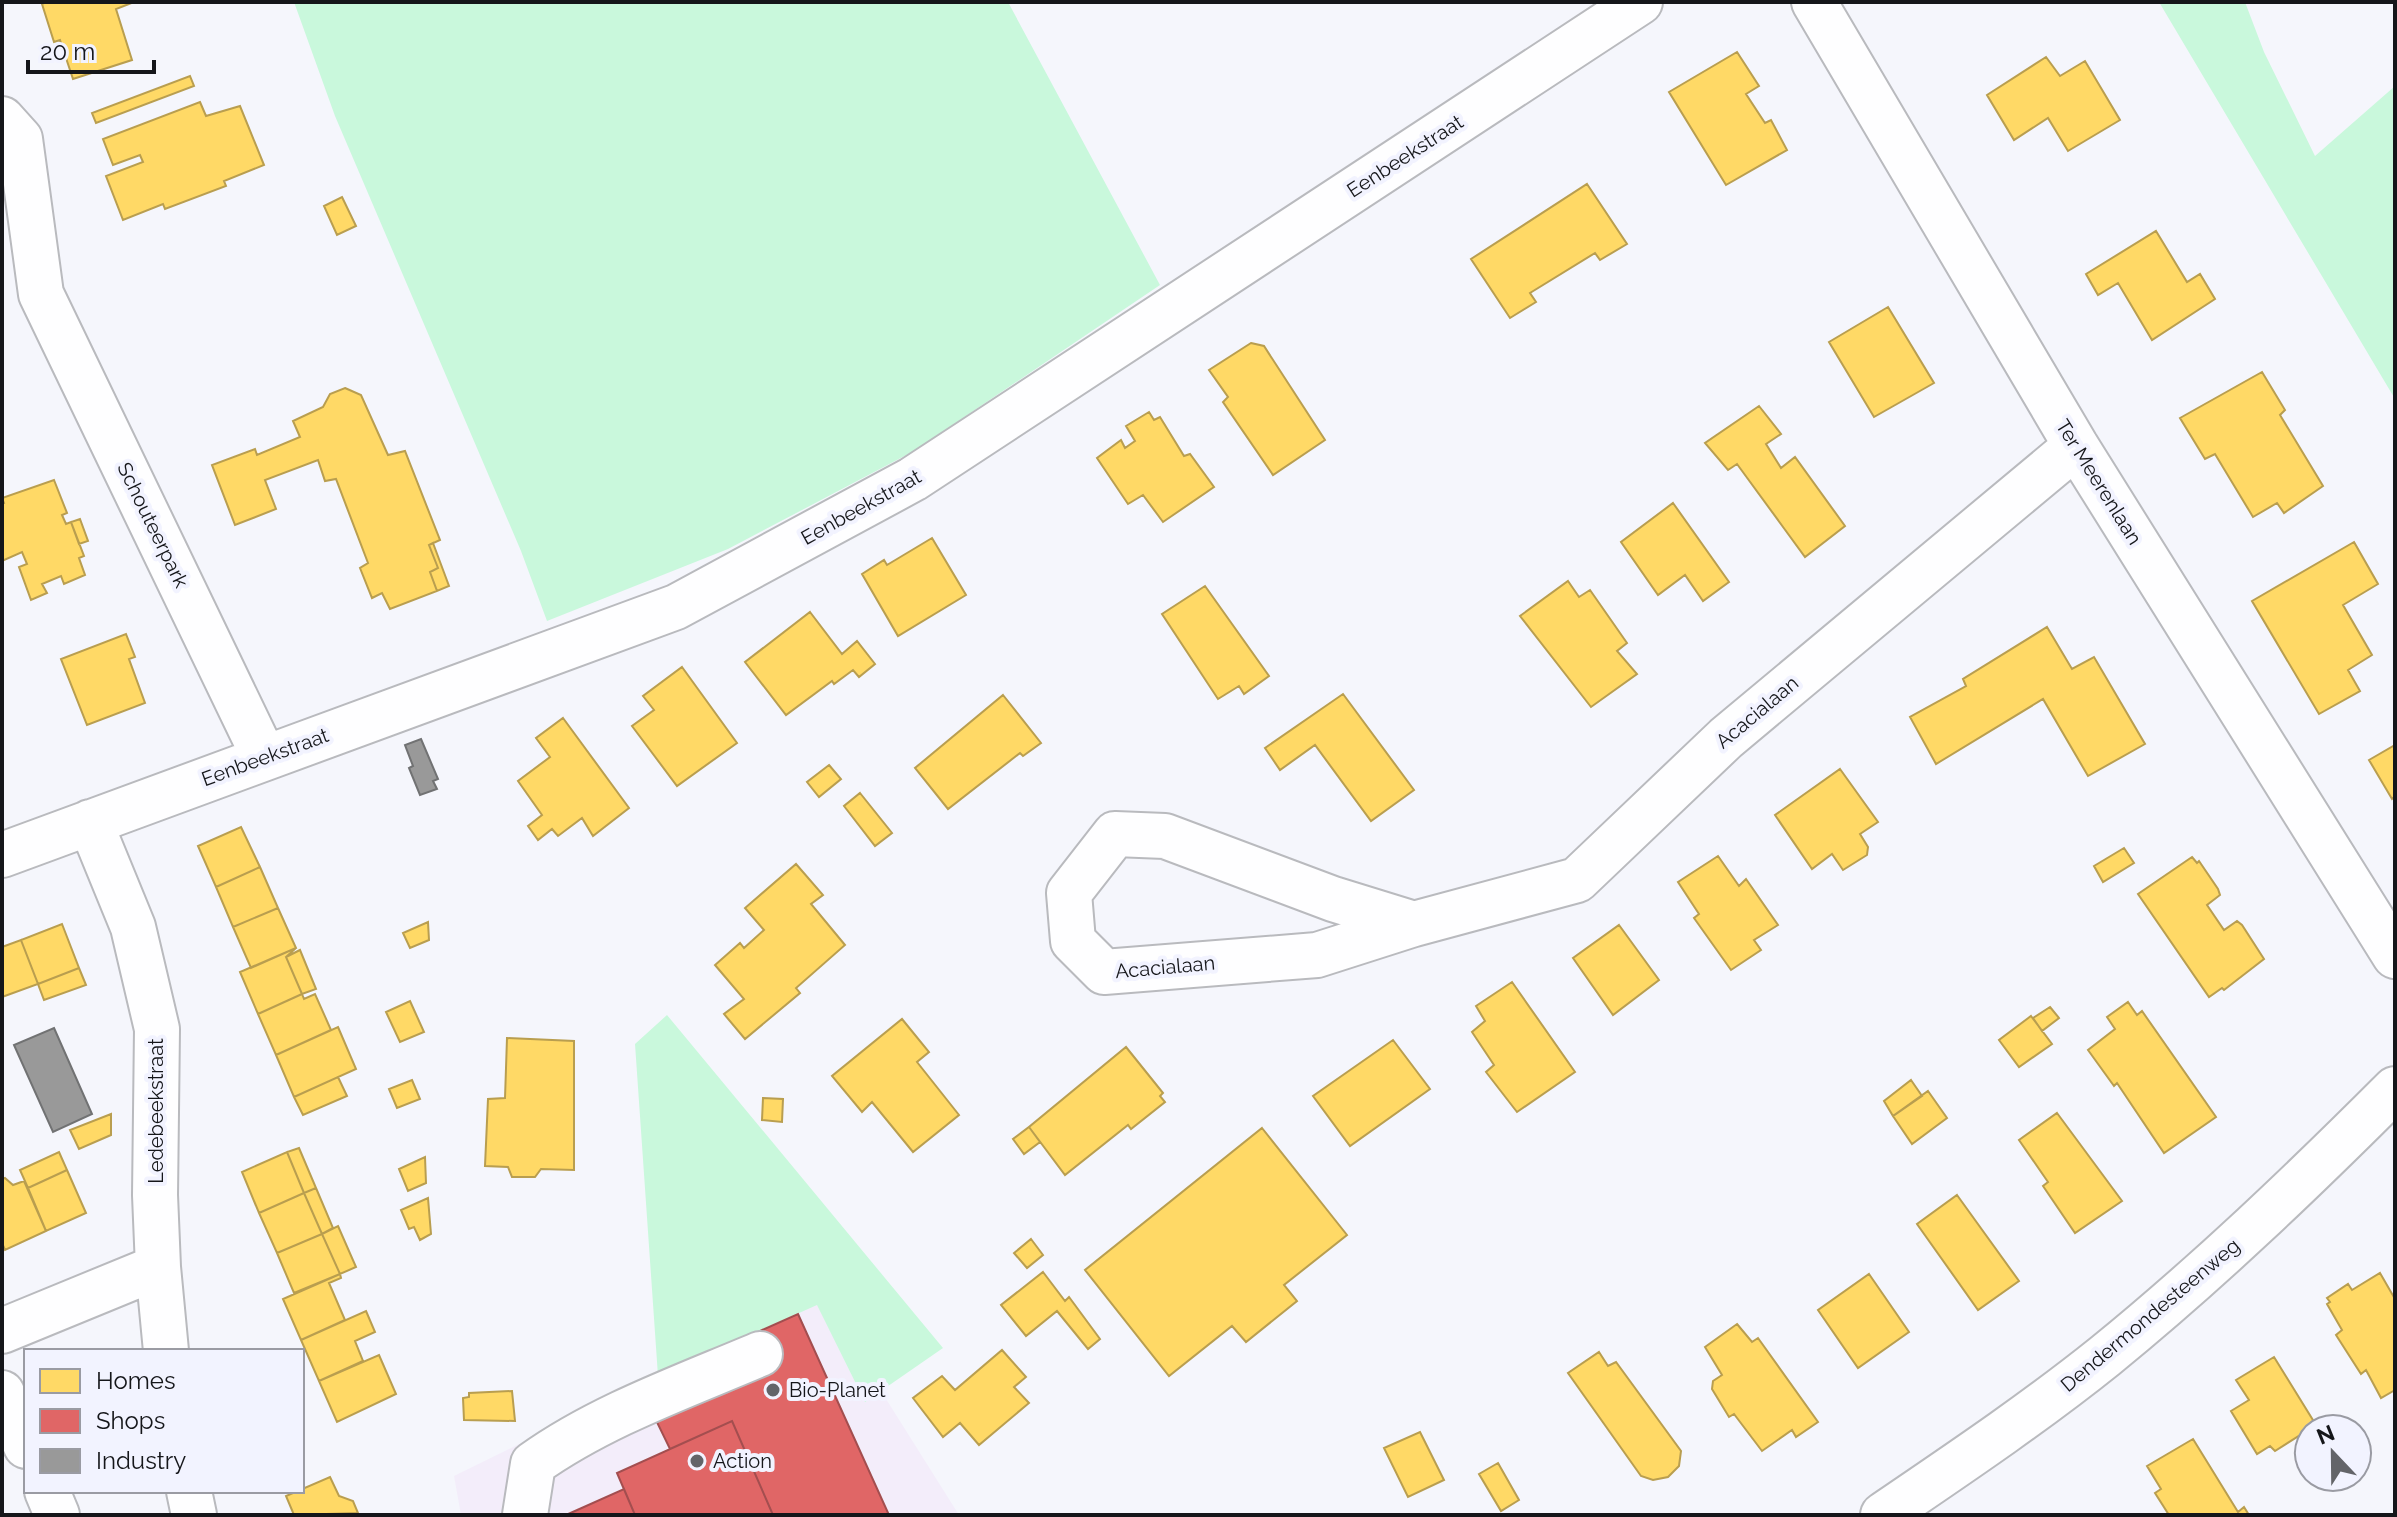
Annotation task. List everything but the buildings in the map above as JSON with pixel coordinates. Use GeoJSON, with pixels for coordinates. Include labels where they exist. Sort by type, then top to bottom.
{"type":"FeatureCollection","features":[{"type":"Feature","properties":{"kind":"street","name":"Eenbeekstraat"},"geometry":{"type":"LineString","coordinates":[[2,855],[676,607],[913,479],[1640,2]]}},
{"type":"Feature","properties":{"kind":"street","name":"Ter Meerenlaan"},"geometry":{"type":"LineString","coordinates":[[1814,2],[2076,446],[2395,956]]}},
{"type":"Feature","properties":{"kind":"street","name":"Schouteerpark"},"geometry":{"type":"LineString","coordinates":[[2,119],[20,139],[41,294]]}},
{"type":"Feature","properties":{"kind":"street","name":"Schouteerpark"},"geometry":{"type":"LineString","coordinates":[[2,237],[41,294],[264,757]]}},
{"type":"Feature","properties":{"kind":"street","name":"Acacialaan"},"geometry":{"type":"LineString","coordinates":[[1414,924],[1333,899],[1165,836],[1115,834],[1069,893],[1073,941],[1104,972],[1317,955],[1414,924],[1577,880],[1726,738],[2076,446]]}},
{"type":"Feature","properties":{"kind":"street","name":"Ledebeekstraat"},"geometry":{"type":"LineString","coordinates":[[90,822],[133,927],[157,1029],[155,1195],[166,1349]]}},
{"type":"Feature","properties":{"kind":"street","name":"Dendermondesteenweg"},"geometry":{"type":"LineString","coordinates":[[1883,1515],[2105,1356],[2197,1278],[2302,1182],[2395,1089]]}},
{"type":"Feature","properties":{"kind":"street"},"geometry":{"type":"LineString","coordinates":[[2,1331],[158,1267]]}},
{"type":"Feature","properties":{"kind":"street"},"geometry":{"type":"LineString","coordinates":[[525,1515],[533,1464],[553,1450],[644,1404],[760,1354]]}},
{"type":"Feature","properties":{"kind":"street"},"geometry":{"type":"LineString","coordinates":[[2,1393],[24,1442]]}},
{"type":"Feature","properties":{"kind":"street"},"geometry":{"type":"LineString","coordinates":[[48,1493],[57,1515]]}},
{"type":"Feature","properties":{"kind":"street"},"geometry":{"type":"LineString","coordinates":[[189,1493],[194,1515]]}},
{"type":"Feature","properties":{"kind":"shaded area"},"geometry":{"type":"Polygon","coordinates":[[[817,1304],[865,1402],[881,1391],[959,1515],[461,1515],[454,1476],[658,1376],[817,1304]]]}},
{"type":"Feature","properties":{"kind":"green space"},"geometry":{"type":"Polygon","coordinates":[[[294,2],[1008,2],[1160,285],[914,451],[728,549],[547,621],[521,551],[335,116],[294,2]]]}},
{"type":"Feature","properties":{"kind":"green space"},"geometry":{"type":"Polygon","coordinates":[[[2159,2],[2245,2],[2264,52],[2315,156],[2395,86],[2395,399],[2159,2]]]}},
{"type":"Feature","properties":{"kind":"green space"},"geometry":{"type":"Polygon","coordinates":[[[667,1015],[943,1348],[865,1402],[817,1305],[658,1376],[635,1044],[667,1015]]]}},
{"type":"Feature","properties":{"kind":"place","name":"Bio-Planet"},"geometry":{"type":"Point","coordinates":[773,1390]}},
{"type":"Feature","properties":{"kind":"place","name":"Action"},"geometry":{"type":"Point","coordinates":[697,1461]}}]}
